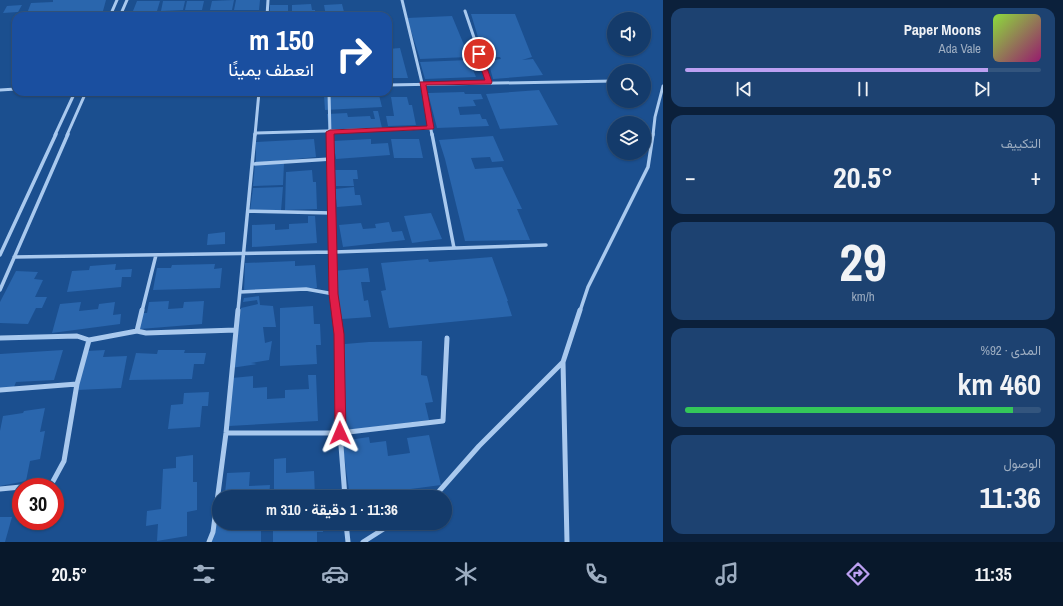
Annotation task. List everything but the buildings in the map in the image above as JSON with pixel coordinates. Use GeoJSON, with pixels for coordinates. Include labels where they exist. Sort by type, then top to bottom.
{"type":"FeatureCollection","features":[{"type":"Feature","properties":{"kind":"street"},"geometry":{"type":"LineString","coordinates":[[112,12],[117,0]]}},
{"type":"Feature","properties":{"kind":"street"},"geometry":{"type":"LineString","coordinates":[[122,12],[127,0]]}},
{"type":"Feature","properties":{"kind":"street"},"geometry":{"type":"LineString","coordinates":[[267,12],[268,0]]}},
{"type":"Feature","properties":{"kind":"street"},"geometry":{"type":"LineString","coordinates":[[402,0],[422,83],[454,248]]}},
{"type":"Feature","properties":{"kind":"street"},"geometry":{"type":"LineString","coordinates":[[465,11],[489,82]]}},
{"type":"Feature","properties":{"kind":"street"},"geometry":{"type":"LineString","coordinates":[[392,85],[422,83],[607,81]]}},
{"type":"Feature","properties":{"kind":"street"},"geometry":{"type":"LineString","coordinates":[[567,542],[563,362],[588,287],[648,167],[655,117],[663,86]]}},
{"type":"Feature","properties":{"kind":"street"},"geometry":{"type":"LineString","coordinates":[[0,90],[12,89]]}},
{"type":"Feature","properties":{"kind":"street"},"geometry":{"type":"LineString","coordinates":[[0,255],[73,96]]}},
{"type":"Feature","properties":{"kind":"street"},"geometry":{"type":"LineString","coordinates":[[0,290],[84,96]]}},
{"type":"Feature","properties":{"kind":"street"},"geometry":{"type":"LineString","coordinates":[[209,542],[213,532],[226,433],[259,96]]}},
{"type":"Feature","properties":{"kind":"street"},"geometry":{"type":"LineString","coordinates":[[329,96],[334,294],[339,334],[340,433],[344,490]]}},
{"type":"Feature","properties":{"kind":"street"},"geometry":{"type":"LineString","coordinates":[[256,133],[431,128]]}},
{"type":"Feature","properties":{"kind":"street"},"geometry":{"type":"LineString","coordinates":[[252,164],[331,159]]}},
{"type":"Feature","properties":{"kind":"street"},"geometry":{"type":"LineString","coordinates":[[248,211],[332,212]]}},
{"type":"Feature","properties":{"kind":"street"},"geometry":{"type":"LineString","coordinates":[[14,257],[334,252],[546,245]]}},
{"type":"Feature","properties":{"kind":"street"},"geometry":{"type":"LineString","coordinates":[[137,331],[156,255]]}},
{"type":"Feature","properties":{"kind":"street"},"geometry":{"type":"LineString","coordinates":[[240,292],[306,289],[334,294]]}},
{"type":"Feature","properties":{"kind":"street"},"geometry":{"type":"LineString","coordinates":[[0,338],[77,336],[89,340],[137,331],[146,333],[236,330]]}},
{"type":"Feature","properties":{"kind":"street"},"geometry":{"type":"LineString","coordinates":[[226,433],[340,433],[443,421],[446,338]]}},
{"type":"Feature","properties":{"kind":"street"},"geometry":{"type":"LineString","coordinates":[[55,478],[64,461],[78,384],[89,340]]}},
{"type":"Feature","properties":{"kind":"street"},"geometry":{"type":"LineString","coordinates":[[440,490],[479,446],[563,362]]}},
{"type":"Feature","properties":{"kind":"street"},"geometry":{"type":"LineString","coordinates":[[0,390],[78,384]]}},
{"type":"Feature","properties":{"kind":"street"},"geometry":{"type":"LineString","coordinates":[[0,489],[12,488]]}},
{"type":"Feature","properties":{"kind":"street"},"geometry":{"type":"LineString","coordinates":[[347,530],[348,542]]}},
{"type":"Feature","properties":{"kind":"street"},"geometry":{"type":"LineString","coordinates":[[364,542],[382,530]]}},
{"type":"Feature","properties":{"kind":"route"},"geometry":{"type":"LineString","coordinates":[[340,433],[339,334],[334,294],[330,132],[431,128],[422,83],[489,82],[479,54]]}}]}
